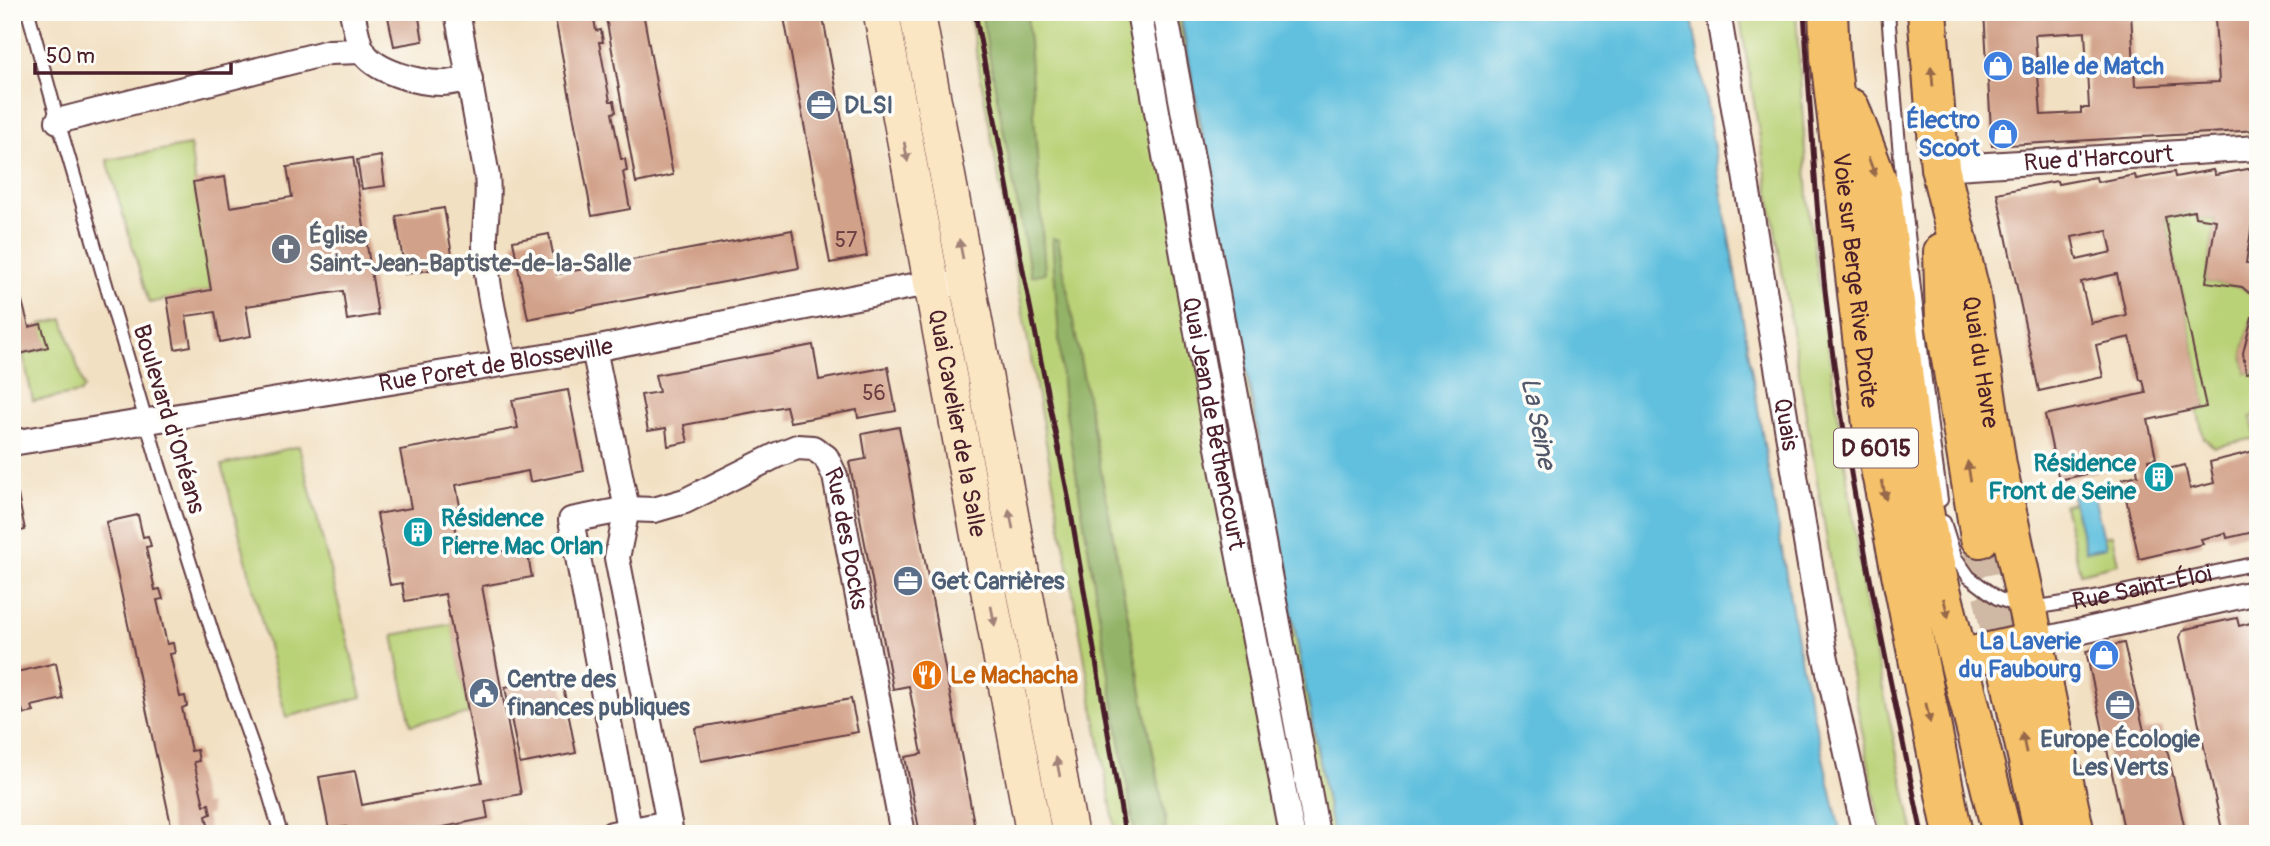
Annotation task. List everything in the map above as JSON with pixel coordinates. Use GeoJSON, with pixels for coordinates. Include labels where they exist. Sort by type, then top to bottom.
{"type":"FeatureCollection","features":[{"type":"Feature","properties":{"kind":"main road","name":"Quai Cavelier de la Salle"},"geometry":{"type":"LineString","coordinates":[[881,12],[1034,834]]}},
{"type":"Feature","properties":{"kind":"main road","name":"Quai Cavelier de la Salle"},"geometry":{"type":"LineString","coordinates":[[917,12],[1070,834]]}},
{"type":"Feature","properties":{"kind":"main road","name":"Voie sur Berge Rive Droite"},"geometry":{"type":"LineString","coordinates":[[1828,12],[1830,57],[1873,433],[1953,834]]}},
{"type":"Feature","properties":{"kind":"main road","name":"Quai du Havre"},"geometry":{"type":"LineString","coordinates":[[1927,12],[1940,168],[1970,292],[1997,465],[2075,834]]}},
{"type":"Feature","properties":{"kind":"main road","name":"D 6015"},"geometry":{"type":"LineString","coordinates":[[1830,57],[1882,193],[1917,469],[1930,545],[2002,834]]}},
{"type":"Feature","properties":{"kind":"main road"},"geometry":{"type":"LineString","coordinates":[[1940,168],[1945,321],[1980,538]]}},
{"type":"Feature","properties":{"kind":"main road"},"geometry":{"type":"LineString","coordinates":[[1959,659],[2029,626]]}},
{"type":"Feature","properties":{"kind":"main road"},"geometry":{"type":"LineString","coordinates":[[2009,673],[2044,834]]}},
{"type":"Feature","properties":{"kind":"street"},"geometry":{"type":"LineString","coordinates":[[352,12],[363,51],[378,65],[394,73],[426,82],[446,83],[470,79]]}},
{"type":"Feature","properties":{"kind":"street"},"geometry":{"type":"LineString","coordinates":[[457,12],[488,185],[486,268],[505,363]]}},
{"type":"Feature","properties":{"kind":"street","name":"Quai Jean de Béthencourt"},"geometry":{"type":"LineString","coordinates":[[1139,12],[1292,834]]}},
{"type":"Feature","properties":{"kind":"street","name":"Quai Jean de Béthencourt"},"geometry":{"type":"LineString","coordinates":[[1165,12],[1317,834]]}},
{"type":"Feature","properties":{"kind":"street","name":"Quais"},"geometry":{"type":"LineString","coordinates":[[1718,12],[1824,650],[1865,834]]}},
{"type":"Feature","properties":{"kind":"street"},"geometry":{"type":"LineString","coordinates":[[58,121],[329,52],[363,51]]}},
{"type":"Feature","properties":{"kind":"street","name":"Rue d'Harcourt"},"geometry":{"type":"LineString","coordinates":[[1940,168],[2258,148]]}},
{"type":"Feature","properties":{"kind":"street"},"geometry":{"type":"LineString","coordinates":[[931,283],[943,283],[957,288],[971,304]]}},
{"type":"Feature","properties":{"kind":"street","name":"Rue Poret de Blosseville"},"geometry":{"type":"LineString","coordinates":[[12,443],[594,349],[931,283]]}},
{"type":"Feature","properties":{"kind":"street"},"geometry":{"type":"LineString","coordinates":[[594,349],[627,509],[617,558],[670,828],[624,833]]}},
{"type":"Feature","properties":{"kind":"street","name":"Rue des Docks"},"geometry":{"type":"LineString","coordinates":[[624,833],[571,520],[627,509],[653,510],[685,501],[797,447],[813,448],[826,457],[835,475],[902,834]]}},
{"type":"Feature","properties":{"kind":"street","name":"Rue Saint-Éloi"},"geometry":{"type":"LineString","coordinates":[[2029,626],[2258,592]]}},
{"type":"Feature","properties":{"kind":"lane","name":"Boulevard d'Orléans"},"geometry":{"type":"LineString","coordinates":[[28,12],[147,421],[214,638],[281,834]]}},
{"type":"Feature","properties":{"kind":"lane"},"geometry":{"type":"LineString","coordinates":[[1888,12],[1899,157],[1920,354],[1946,531],[1955,557],[1969,577],[2029,626]]}},
{"type":"Feature","properties":{"kind":"lane","name":"Rue Saint-Éloi"},"geometry":{"type":"LineString","coordinates":[[2029,626],[2082,601],[2258,563]]}},
{"type":"Feature","properties":{"kind":"green space"},"geometry":{"type":"Polygon","coordinates":[[[969,12],[1178,12],[1333,834],[1116,834],[969,12]]]}},
{"type":"Feature","properties":{"kind":"green space"},"geometry":{"type":"Polygon","coordinates":[[[981,12],[1027,12],[1045,273],[1031,276],[981,12]]]}},
{"type":"Feature","properties":{"kind":"green space"},"geometry":{"type":"Polygon","coordinates":[[[1739,12],[1796,12],[1809,213],[1866,609],[1914,834],[1882,834],[1837,601],[1739,12]]]}},
{"type":"Feature","properties":{"kind":"green space"},"geometry":{"type":"Polygon","coordinates":[[[190,145],[211,290],[149,303],[107,160],[190,145]]]}},
{"type":"Feature","properties":{"kind":"green space"},"geometry":{"type":"Polygon","coordinates":[[[2194,211],[2196,217],[2216,220],[2206,282],[2242,287],[2249,293],[2258,290],[2258,318],[2252,317],[2243,353],[2246,373],[2254,372],[2258,379],[2258,415],[2251,417],[2256,438],[2214,447],[2204,438],[2197,410],[2206,407],[2165,217],[2194,211]]]}},
{"type":"Feature","properties":{"kind":"green space"},"geometry":{"type":"Polygon","coordinates":[[[1052,238],[1058,240],[1165,816],[1166,834],[1135,834],[1063,394],[1052,238]]]}},
{"type":"Feature","properties":{"kind":"green space"},"geometry":{"type":"Polygon","coordinates":[[[63,319],[84,388],[80,393],[33,401],[23,354],[47,348],[41,324],[63,319]]]}},
{"type":"Feature","properties":{"kind":"green space"},"geometry":{"type":"Polygon","coordinates":[[[299,446],[362,697],[286,717],[222,465],[299,446]]]}},
{"type":"Feature","properties":{"kind":"green space"},"geometry":{"type":"Polygon","coordinates":[[[2074,503],[2086,551],[2106,547],[2104,537],[2112,535],[2118,564],[2080,573],[2064,505],[2074,503]]]}},
{"type":"Feature","properties":{"kind":"green space"},"geometry":{"type":"Polygon","coordinates":[[[452,624],[469,714],[411,725],[393,635],[452,624]]]}},
{"type":"Feature","properties":{"kind":"water","name":"La Seine"},"geometry":{"type":"Polygon","coordinates":[[[1180,12],[1691,12],[1801,663],[1841,834],[1333,834],[1180,12]]]}},
{"type":"Feature","properties":{"kind":"water"},"geometry":{"type":"Polygon","coordinates":[[[2092,488],[2106,547],[2086,551],[2071,492],[2092,488]]]}},
{"type":"Feature","properties":{"kind":"building"},"geometry":{"type":"Polygon","coordinates":[[[387,12],[418,12],[423,41],[394,46],[387,12]]]}},
{"type":"Feature","properties":{"kind":"building"},"geometry":{"type":"Polygon","coordinates":[[[554,12],[593,12],[596,31],[601,30],[603,42],[599,42],[610,101],[614,101],[616,112],[612,113],[621,159],[625,159],[627,171],[623,172],[630,209],[592,216],[554,12]]]}},
{"type":"Feature","properties":{"kind":"building"},"geometry":{"type":"Polygon","coordinates":[[[605,12],[643,12],[673,175],[636,183],[605,12]]]}},
{"type":"Feature","properties":{"kind":"building"},"geometry":{"type":"Polygon","coordinates":[[[783,12],[822,12],[867,256],[830,263],[783,12]]]}},
{"type":"Feature","properties":{"kind":"building"},"geometry":{"type":"Polygon","coordinates":[[[1984,12],[2131,12],[2135,86],[2219,82],[2215,19],[2194,20],[2194,12],[2229,12],[2229,18],[2258,16],[2258,130],[1992,146],[1984,12]],[[2085,32],[2035,35],[2041,115],[2081,113],[2081,108],[2089,108],[2085,32]]]}},
{"type":"Feature","properties":{"kind":"building"},"geometry":{"type":"Polygon","coordinates":[[[381,156],[385,186],[362,189],[357,160],[381,156]]]}},
{"type":"Feature","properties":{"kind":"building","name":"Église Saint-Jean-Baptiste-de-la-Salle"},"geometry":{"type":"Polygon","coordinates":[[[353,157],[378,315],[347,320],[343,291],[246,306],[251,336],[220,342],[215,312],[186,316],[191,346],[175,349],[167,298],[211,290],[193,182],[225,177],[230,207],[292,197],[287,167],[353,157]]]}},
{"type":"Feature","properties":{"kind":"building"},"geometry":{"type":"Polygon","coordinates":[[[2253,168],[2254,173],[2258,172],[2258,226],[2252,225],[2246,263],[2258,264],[2258,289],[2249,293],[2242,287],[2206,282],[2216,220],[2195,217],[2194,211],[2165,217],[2206,407],[2148,420],[2156,458],[2148,460],[2150,473],[2185,465],[2190,489],[2214,483],[2210,462],[2258,450],[2258,531],[2227,538],[2226,533],[2201,539],[2203,544],[2139,559],[2122,479],[2138,475],[2136,463],[2059,480],[2045,415],[2146,393],[2143,380],[2140,380],[2130,337],[2096,345],[2103,377],[2039,391],[1997,193],[2057,181],[2058,184],[2096,177],[2097,182],[2174,172],[2175,177],[2213,170],[2215,175],[2253,168]],[[2107,230],[2072,237],[2077,260],[2112,252],[2107,230]],[[2117,274],[2081,282],[2091,323],[2126,315],[2117,274]]]}},
{"type":"Feature","properties":{"kind":"building"},"geometry":{"type":"Polygon","coordinates":[[[444,208],[454,266],[405,274],[396,216],[444,208]]]}},
{"type":"Feature","properties":{"kind":"building"},"geometry":{"type":"Polygon","coordinates":[[[792,230],[799,268],[528,319],[513,241],[549,234],[557,274],[792,230]]]}},
{"type":"Feature","properties":{"kind":"building"},"geometry":{"type":"Polygon","coordinates":[[[12,264],[29,327],[41,324],[48,347],[12,356],[12,264]]]}},
{"type":"Feature","properties":{"kind":"building"},"geometry":{"type":"Polygon","coordinates":[[[2252,317],[2258,318],[2258,371],[2246,373],[2243,353],[2252,317]]]}},
{"type":"Feature","properties":{"kind":"building"},"geometry":{"type":"Polygon","coordinates":[[[813,345],[819,380],[888,367],[896,411],[858,418],[857,410],[790,422],[786,406],[684,425],[688,442],[668,446],[666,428],[648,431],[641,395],[659,392],[655,375],[813,345]]]}},
{"type":"Feature","properties":{"kind":"building"},"geometry":{"type":"Polygon","coordinates":[[[568,390],[584,471],[530,482],[528,471],[456,485],[460,506],[452,508],[460,552],[527,552],[532,577],[482,586],[521,794],[485,801],[488,818],[409,834],[348,834],[346,827],[329,830],[319,777],[355,771],[362,805],[482,782],[445,594],[405,601],[402,583],[390,585],[377,514],[411,508],[400,450],[518,428],[512,400],[568,390]]]}},
{"type":"Feature","properties":{"kind":"building"},"geometry":{"type":"Polygon","coordinates":[[[899,427],[976,834],[920,834],[905,757],[922,754],[914,712],[909,686],[893,689],[849,462],[866,459],[862,434],[899,427]]]}},
{"type":"Feature","properties":{"kind":"building"},"geometry":{"type":"Polygon","coordinates":[[[18,495],[25,530],[12,533],[12,496],[18,495]]]}},
{"type":"Feature","properties":{"kind":"building"},"geometry":{"type":"Polygon","coordinates":[[[138,515],[143,537],[148,536],[151,546],[146,547],[155,590],[160,589],[163,599],[157,600],[167,644],[173,643],[175,653],[170,654],[180,697],[185,696],[187,706],[182,708],[191,751],[197,750],[199,761],[194,762],[204,805],[209,804],[211,814],[206,816],[210,834],[173,834],[106,522],[138,515]]]}},
{"type":"Feature","properties":{"kind":"building"},"geometry":{"type":"Polygon","coordinates":[[[2237,618],[2239,626],[2258,621],[2258,834],[2223,834],[2180,637],[2186,629],[2237,618]]]}},
{"type":"Feature","properties":{"kind":"building"},"geometry":{"type":"Polygon","coordinates":[[[2124,643],[2144,731],[2162,727],[2186,834],[2125,834],[2086,651],[2124,643]]]}},
{"type":"Feature","properties":{"kind":"building"},"geometry":{"type":"Polygon","coordinates":[[[56,663],[63,699],[32,706],[34,712],[24,714],[22,709],[12,711],[12,673],[56,663]]]}},
{"type":"Feature","properties":{"kind":"building"},"geometry":{"type":"Polygon","coordinates":[[[561,676],[576,753],[520,764],[505,687],[561,676]]]}},
{"type":"Feature","properties":{"kind":"building"},"geometry":{"type":"Polygon","coordinates":[[[851,699],[858,732],[701,761],[695,728],[851,699]]]}},
{"type":"Feature","properties":{"kind":"tunnel"},"geometry":{"type":"LineString","coordinates":[[1980,538],[2009,673]]}},
{"type":"Feature","properties":{"kind":"railway"},"geometry":{"type":"LineString","coordinates":[[975,12],[1069,501],[1125,834]]}},
{"type":"Feature","properties":{"kind":"railway"},"geometry":{"type":"LineString","coordinates":[[1804,12],[1820,237],[1835,371],[1864,545],[1922,834]]}},
{"type":"Feature","properties":{"kind":"place","name":"Balle de Match"},"geometry":{"type":"Point","coordinates":[1998,66]}},
{"type":"Feature","properties":{"kind":"place","name":"DLSI"},"geometry":{"type":"Point","coordinates":[821,105]}},
{"type":"Feature","properties":{"kind":"place","name":"Électro Scoot"},"geometry":{"type":"Point","coordinates":[2003,134]}},
{"type":"Feature","properties":{"kind":"place","name":"Église Saint-Jean-Baptiste-de-la-Salle"},"geometry":{"type":"Point","coordinates":[286,249]}},
{"type":"Feature","properties":{"kind":"place","name":"Résidence Front de Seine"},"geometry":{"type":"Point","coordinates":[2159,477]}},
{"type":"Feature","properties":{"kind":"place","name":"Résidence Pierre Mac Orlan"},"geometry":{"type":"Point","coordinates":[418,532]}},
{"type":"Feature","properties":{"kind":"place","name":"Get Carrières"},"geometry":{"type":"Point","coordinates":[908,581]}},
{"type":"Feature","properties":{"kind":"place","name":"La Laverie du Faubourg"},"geometry":{"type":"Point","coordinates":[2104,655]}},
{"type":"Feature","properties":{"kind":"place","name":"Le Machacha"},"geometry":{"type":"Point","coordinates":[927,675]}},
{"type":"Feature","properties":{"kind":"place","name":"Centre des finances publiques"},"geometry":{"type":"Point","coordinates":[484,693]}},
{"type":"Feature","properties":{"kind":"place","name":"Europe Écologie Les Verts"},"geometry":{"type":"Point","coordinates":[2120,705]}}]}
